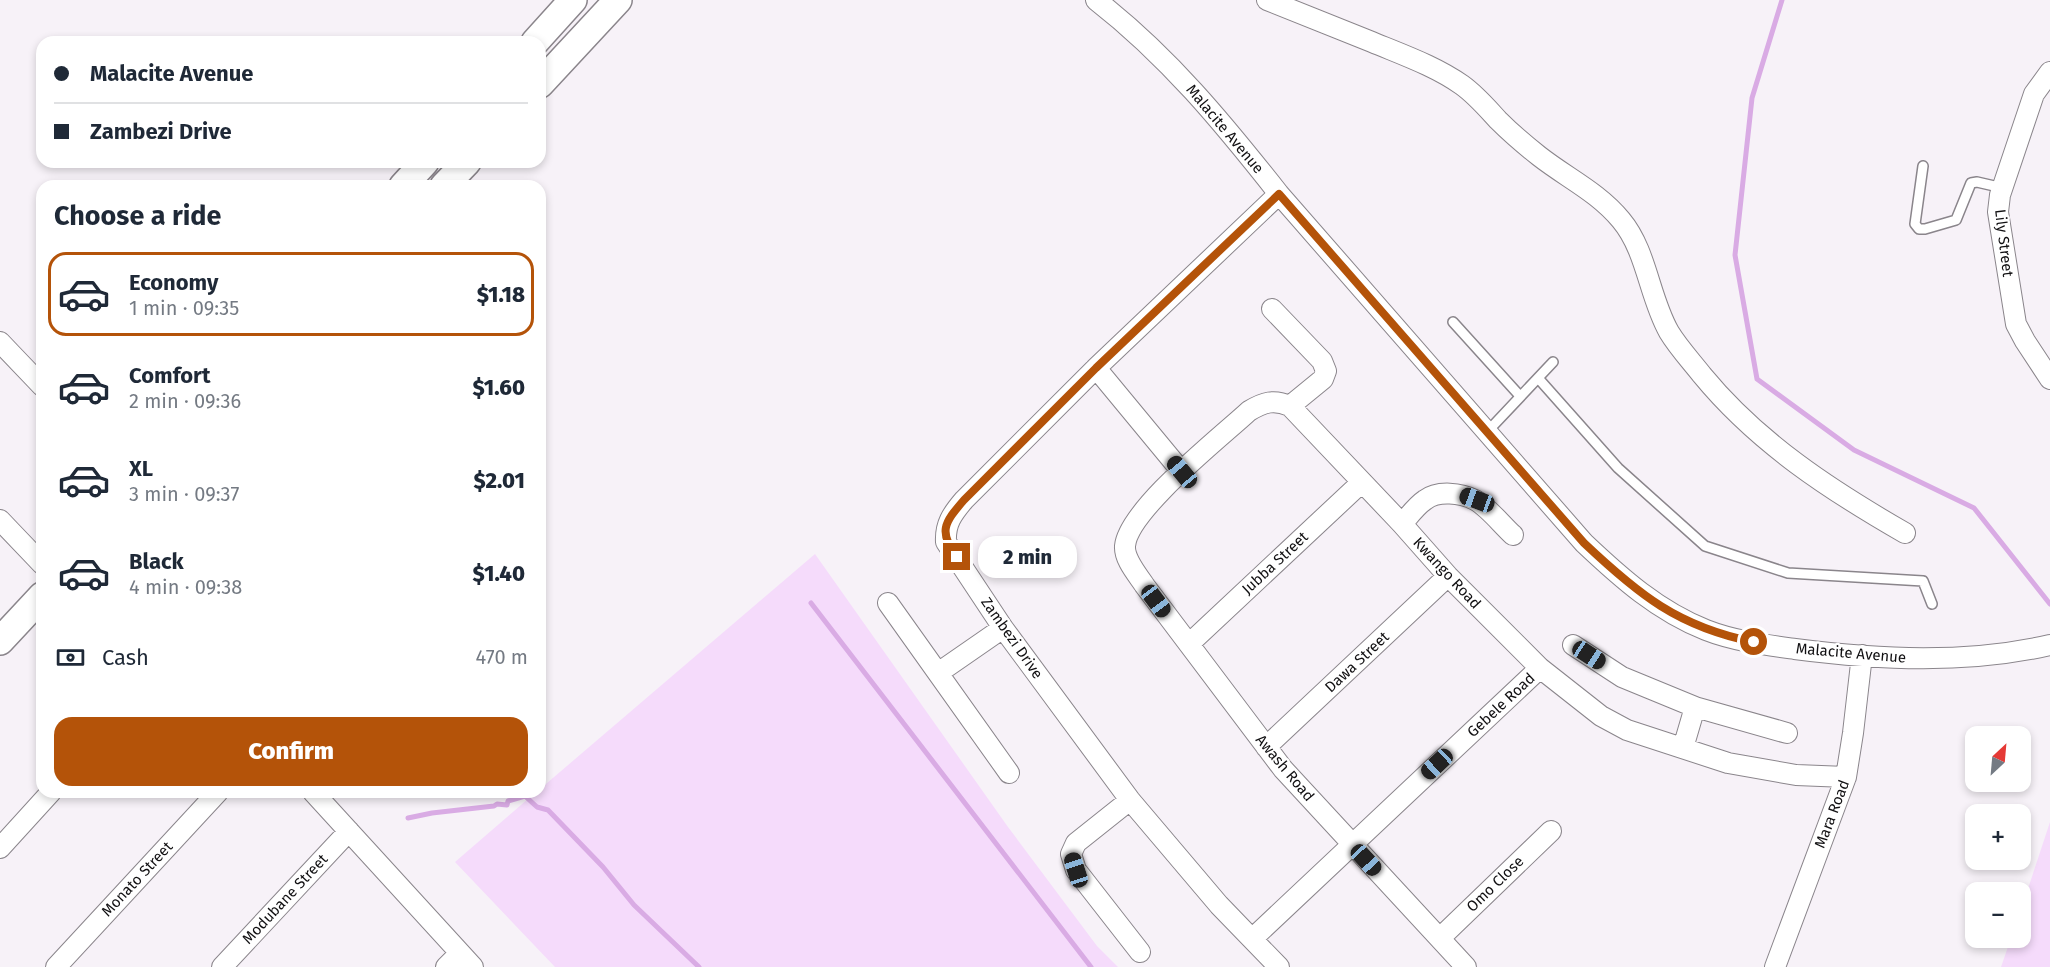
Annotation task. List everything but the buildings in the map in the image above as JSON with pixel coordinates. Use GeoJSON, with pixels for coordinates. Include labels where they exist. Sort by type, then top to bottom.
{"type":"FeatureCollection","features":[{"type":"Feature","properties":{"kind":"street"},"geometry":{"type":"LineString","coordinates":[[540,36],[573,0]]}},
{"type":"Feature","properties":{"kind":"street"},"geometry":{"type":"LineString","coordinates":[[546,78],[618,0]]}},
{"type":"Feature","properties":{"kind":"street","name":"Malacite Avenue"},"geometry":{"type":"LineString","coordinates":[[1096,0],[1131,27],[1166,61],[1231,133],[1279,194],[1584,543],[1621,578],[1652,602],[1706,630],[1737,639],[1821,652],[1929,659],[2025,651],[2050,645]]}},
{"type":"Feature","properties":{"kind":"street"},"geometry":{"type":"LineString","coordinates":[[1267,0],[1413,58],[1451,78],[1466,88],[1527,147],[1601,200],[1623,222],[1634,240],[1663,320],[1671,334],[1727,404],[1772,446],[1847,500],[1905,532]]}},
{"type":"Feature","properties":{"kind":"street","name":"Lily Street"},"geometry":{"type":"LineString","coordinates":[[2050,72],[2034,94],[1999,201],[1998,219],[2016,324],[2050,379]]}},
{"type":"Feature","properties":{"kind":"street"},"geometry":{"type":"LineString","coordinates":[[408,180],[420,168]]}},
{"type":"Feature","properties":{"kind":"street"},"geometry":{"type":"LineString","coordinates":[[450,180],[461,168]]}},
{"type":"Feature","properties":{"kind":"street","name":"Zambezi Drive"},"geometry":{"type":"LineString","coordinates":[[1279,194],[1096,368],[964,500],[953,513],[945,528],[946,542],[1003,628],[1130,800],[1219,905],[1279,967]]}},
{"type":"Feature","properties":{"kind":"street"},"geometry":{"type":"LineString","coordinates":[[1096,368],[1182,472],[1249,411],[1269,401],[1279,401],[1290,406],[1323,379],[1326,371],[1322,361],[1272,309]]}},
{"type":"Feature","properties":{"kind":"street"},"geometry":{"type":"LineString","coordinates":[[0,342],[36,380]]}},
{"type":"Feature","properties":{"kind":"street","name":"Kwango Road"},"geometry":{"type":"LineString","coordinates":[[1290,406],[1448,576],[1540,668],[1601,716],[1615,724],[1728,763],[1796,775],[1846,777]]}},
{"type":"Feature","properties":{"kind":"street","name":"Awash Road"},"geometry":{"type":"LineString","coordinates":[[1182,472],[1137,518],[1127,537],[1126,552],[1129,562],[1266,747],[1351,844],[1466,967]]}},
{"type":"Feature","properties":{"kind":"street","name":"Jubba Street"},"geometry":{"type":"LineString","coordinates":[[1189,644],[1362,482]]}},
{"type":"Feature","properties":{"kind":"street"},"geometry":{"type":"LineString","coordinates":[[1402,524],[1425,499],[1436,494],[1449,494],[1477,500],[1513,535]]}},
{"type":"Feature","properties":{"kind":"street"},"geometry":{"type":"LineString","coordinates":[[0,520],[36,558]]}},
{"type":"Feature","properties":{"kind":"street","name":"Dawa Street"},"geometry":{"type":"LineString","coordinates":[[1266,747],[1448,576]]}},
{"type":"Feature","properties":{"kind":"street"},"geometry":{"type":"LineString","coordinates":[[0,641],[36,602]]}},
{"type":"Feature","properties":{"kind":"street"},"geometry":{"type":"LineString","coordinates":[[888,603],[1009,773]]}},
{"type":"Feature","properties":{"kind":"street"},"geometry":{"type":"LineString","coordinates":[[938,673],[1003,628]]}},
{"type":"Feature","properties":{"kind":"street"},"geometry":{"type":"LineString","coordinates":[[1573,645],[1622,677],[1695,707],[1787,733]]}},
{"type":"Feature","properties":{"kind":"street","name":"Mara Road"},"geometry":{"type":"LineString","coordinates":[[1775,967],[1846,777],[1862,655]]}},
{"type":"Feature","properties":{"kind":"street","name":"Gebele Road"},"geometry":{"type":"LineString","coordinates":[[1252,939],[1540,668]]}},
{"type":"Feature","properties":{"kind":"street"},"geometry":{"type":"LineString","coordinates":[[1683,748],[1695,707]]}},
{"type":"Feature","properties":{"kind":"street"},"geometry":{"type":"LineString","coordinates":[[0,848],[46,798]]}},
{"type":"Feature","properties":{"kind":"street","name":"Monato Street"},"geometry":{"type":"LineString","coordinates":[[56,967],[212,798]]}},
{"type":"Feature","properties":{"kind":"street"},"geometry":{"type":"LineString","coordinates":[[319,798],[460,962]]}},
{"type":"Feature","properties":{"kind":"street"},"geometry":{"type":"LineString","coordinates":[[1130,800],[1076,843],[1071,854],[1076,870],[1140,952]]}},
{"type":"Feature","properties":{"kind":"street","name":"Modubane Street"},"geometry":{"type":"LineString","coordinates":[[222,967],[349,831]]}},
{"type":"Feature","properties":{"kind":"street","name":"Omo Close"},"geometry":{"type":"LineString","coordinates":[[1440,938],[1551,831]]}},
{"type":"Feature","properties":{"kind":"lane"},"geometry":{"type":"LineString","coordinates":[[1923,166],[1915,224],[1919,229],[1956,220],[1971,183],[1977,182],[2003,188]]}},
{"type":"Feature","properties":{"kind":"lane"},"geometry":{"type":"LineString","coordinates":[[1453,322],[1520,396]]}},
{"type":"Feature","properties":{"kind":"lane"},"geometry":{"type":"LineString","coordinates":[[1487,432],[1553,362]]}},
{"type":"Feature","properties":{"kind":"lane"},"geometry":{"type":"LineString","coordinates":[[1538,378],[1618,468],[1705,546],[1788,573],[1923,581],[1932,604]]}},
{"type":"Feature","properties":{"kind":"shaded area"},"geometry":{"type":"Polygon","coordinates":[[[815,554],[1008,827],[1097,946],[1118,967],[555,967],[455,862],[529,798],[546,798],[546,784],[815,554]]]}},
{"type":"Feature","properties":{"kind":"shaded area"},"geometry":{"type":"Polygon","coordinates":[[[2050,822],[2050,967],[2001,967],[2008,948],[2031,948],[2030,882],[2050,822]]]}},
{"type":"Feature","properties":{"kind":"waterway"},"geometry":{"type":"LineString","coordinates":[[1782,0],[1752,98],[1735,255],[1757,379],[1854,450],[1974,508],[2050,604]]}},
{"type":"Feature","properties":{"kind":"waterway"},"geometry":{"type":"LineString","coordinates":[[811,603],[1091,967]]}},
{"type":"Feature","properties":{"kind":"waterway"},"geometry":{"type":"LineString","coordinates":[[408,818],[497,804],[507,805],[508,801],[518,798]]}},
{"type":"Feature","properties":{"kind":"waterway"},"geometry":{"type":"LineString","coordinates":[[527,798],[537,807],[548,810],[603,867],[634,905],[699,967]]}},
{"type":"Feature","properties":{"kind":"route"},"geometry":{"type":"LineString","coordinates":[[957,557],[946,542],[945,528],[953,513],[964,500],[1096,368],[1279,194],[1584,543],[1621,578],[1652,602],[1706,630],[1754,642]]}}]}
